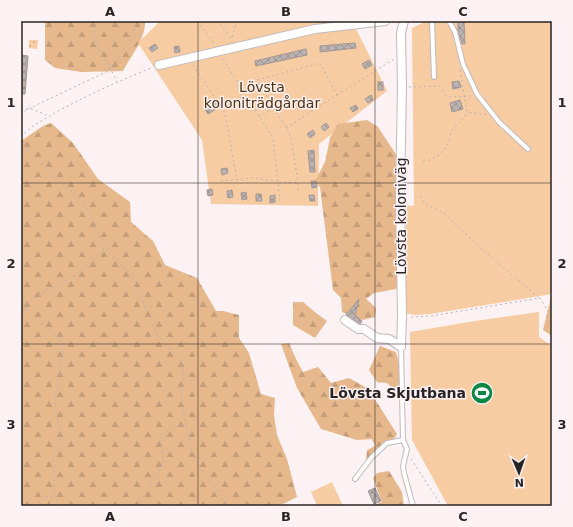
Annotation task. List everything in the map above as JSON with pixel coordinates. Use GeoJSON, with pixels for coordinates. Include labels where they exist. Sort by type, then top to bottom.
{"type":"FeatureCollection","features":[{"type":"Feature","properties":{"kind":"street"},"geometry":{"type":"LineString","coordinates":[[159,65],[315,29],[385,21]]}},
{"type":"Feature","properties":{"kind":"street","name":"Lövsta koloniväg"},"geometry":{"type":"LineString","coordinates":[[401,347],[402,317],[400,198],[404,125],[402,88],[404,52],[402,26],[404,21]]}},
{"type":"Feature","properties":{"kind":"street"},"geometry":{"type":"LineString","coordinates":[[345,320],[358,329],[364,329],[377,338],[389,339],[401,347]]}},
{"type":"Feature","properties":{"kind":"lane"},"geometry":{"type":"LineString","coordinates":[[432,21],[434,77]]}},
{"type":"Feature","properties":{"kind":"lane"},"geometry":{"type":"LineString","coordinates":[[449,21],[455,32],[463,64],[477,94],[493,116],[528,149]]}},
{"type":"Feature","properties":{"kind":"lane"},"geometry":{"type":"LineString","coordinates":[[401,347],[403,440],[407,449],[404,466],[413,506]]}},
{"type":"Feature","properties":{"kind":"lane"},"geometry":{"type":"LineString","coordinates":[[355,478],[372,457],[387,443],[403,440]]}},
{"type":"Feature","properties":{"kind":"path"},"geometry":{"type":"LineString","coordinates":[[93,21],[95,40],[117,82]]}},
{"type":"Feature","properties":{"kind":"path"},"geometry":{"type":"LineString","coordinates":[[21,115],[29,109],[108,72],[128,44],[137,21]]}},
{"type":"Feature","properties":{"kind":"path"},"geometry":{"type":"LineString","coordinates":[[197,21],[209,36],[273,138],[280,201]]}},
{"type":"Feature","properties":{"kind":"path"},"geometry":{"type":"LineString","coordinates":[[217,21],[231,38],[236,47]]}},
{"type":"Feature","properties":{"kind":"path"},"geometry":{"type":"LineString","coordinates":[[231,38],[238,21]]}},
{"type":"Feature","properties":{"kind":"path"},"geometry":{"type":"LineString","coordinates":[[286,128],[404,52]]}},
{"type":"Feature","properties":{"kind":"path"},"geometry":{"type":"LineString","coordinates":[[189,59],[225,113],[237,180]]}},
{"type":"Feature","properties":{"kind":"path"},"geometry":{"type":"LineString","coordinates":[[298,193],[293,150],[286,128],[257,80],[320,63],[337,95]]}},
{"type":"Feature","properties":{"kind":"path"},"geometry":{"type":"LineString","coordinates":[[423,161],[428,161],[440,154],[447,146],[453,130],[463,121],[467,112],[460,72],[460,67],[463,64]]}},
{"type":"Feature","properties":{"kind":"path"},"geometry":{"type":"LineString","coordinates":[[21,137],[27,129],[49,116],[117,82],[159,65]]}},
{"type":"Feature","properties":{"kind":"path"},"geometry":{"type":"LineString","coordinates":[[402,88],[439,86],[446,95],[451,97],[464,97],[477,94]]}},
{"type":"Feature","properties":{"kind":"path"},"geometry":{"type":"LineString","coordinates":[[259,117],[274,108]]}},
{"type":"Feature","properties":{"kind":"path"},"geometry":{"type":"LineString","coordinates":[[21,109],[32,109],[49,116]]}},
{"type":"Feature","properties":{"kind":"path"},"geometry":{"type":"LineString","coordinates":[[467,112],[493,116]]}},
{"type":"Feature","properties":{"kind":"path"},"geometry":{"type":"LineString","coordinates":[[21,141],[52,177],[83,201],[108,253],[131,274],[158,336],[180,360],[184,378],[181,396],[190,446],[199,466],[228,506]]}},
{"type":"Feature","properties":{"kind":"path"},"geometry":{"type":"LineString","coordinates":[[221,181],[253,178],[286,183],[298,183]]}},
{"type":"Feature","properties":{"kind":"path"},"geometry":{"type":"LineString","coordinates":[[421,196],[424,203],[445,214],[476,244],[540,298],[552,318]]}},
{"type":"Feature","properties":{"kind":"path"},"geometry":{"type":"LineString","coordinates":[[21,313],[34,298],[84,269],[102,252],[104,245]]}},
{"type":"Feature","properties":{"kind":"path"},"geometry":{"type":"LineString","coordinates":[[102,252],[108,253]]}},
{"type":"Feature","properties":{"kind":"path"},"geometry":{"type":"LineString","coordinates":[[402,317],[431,316],[540,298]]}},
{"type":"Feature","properties":{"kind":"path"},"geometry":{"type":"LineString","coordinates":[[21,301],[25,308],[60,339],[63,350],[55,402],[62,447],[54,456],[54,491],[59,506]]}},
{"type":"Feature","properties":{"kind":"path"},"geometry":{"type":"LineString","coordinates":[[139,506],[164,462],[161,437],[170,428],[186,424]]}},
{"type":"Feature","properties":{"kind":"path"},"geometry":{"type":"LineString","coordinates":[[407,449],[410,458],[442,506]]}},
{"type":"Feature","properties":{"kind":"path"},"geometry":{"type":"LineString","coordinates":[[34,506],[48,496],[56,498]]}},
{"type":"Feature","properties":{"kind":"green space"},"geometry":{"type":"Polygon","coordinates":[[[45,21],[145,21],[145,27],[141,40],[123,71],[81,72],[55,68],[45,60],[45,21]]]}},
{"type":"Feature","properties":{"kind":"green space","name":"Lövsta koloniträdgårdar"},"geometry":{"type":"Polygon","coordinates":[[[160,21],[352,21],[387,91],[319,144],[318,206],[211,204],[202,140],[138,43],[160,21]]]}},
{"type":"Feature","properties":{"kind":"green space"},"geometry":{"type":"Polygon","coordinates":[[[427,21],[552,21],[552,294],[430,314],[414,315],[405,313],[406,205],[414,206],[412,28],[427,21]]]}},
{"type":"Feature","properties":{"kind":"green space"},"geometry":{"type":"Polygon","coordinates":[[[29,40],[38,40],[37,49],[29,48],[29,40]]]}},
{"type":"Feature","properties":{"kind":"green space"},"geometry":{"type":"Polygon","coordinates":[[[367,120],[378,127],[397,156],[400,263],[407,271],[405,280],[396,289],[374,293],[366,299],[376,308],[375,317],[363,320],[342,312],[341,298],[333,290],[320,187],[315,181],[325,162],[330,138],[338,124],[367,120]]]}},
{"type":"Feature","properties":{"kind":"green space"},"geometry":{"type":"Polygon","coordinates":[[[51,123],[73,143],[98,179],[130,202],[131,222],[153,241],[165,265],[197,278],[216,311],[239,315],[239,338],[249,353],[261,394],[275,398],[274,415],[277,435],[287,459],[297,497],[279,506],[21,506],[21,141],[43,126],[51,123]]]}},
{"type":"Feature","properties":{"kind":"green space"},"geometry":{"type":"Polygon","coordinates":[[[552,293],[552,336],[543,330],[552,293]]]}},
{"type":"Feature","properties":{"kind":"green space"},"geometry":{"type":"Polygon","coordinates":[[[293,302],[303,302],[327,321],[315,338],[293,325],[293,302]]]}},
{"type":"Feature","properties":{"kind":"green space","name":"Lövsta Skjutbana"},"geometry":{"type":"Polygon","coordinates":[[[539,312],[539,337],[552,346],[552,506],[448,506],[412,440],[410,332],[539,312]]]}},
{"type":"Feature","properties":{"kind":"green space"},"geometry":{"type":"Polygon","coordinates":[[[289,343],[303,372],[318,367],[331,383],[349,378],[365,387],[378,404],[397,434],[391,444],[378,447],[375,458],[366,462],[367,450],[375,446],[372,439],[357,440],[321,429],[297,388],[281,344],[289,343]]]}},
{"type":"Feature","properties":{"kind":"green space"},"geometry":{"type":"Polygon","coordinates":[[[380,346],[396,352],[400,368],[399,394],[387,383],[377,382],[369,370],[380,346]]]}},
{"type":"Feature","properties":{"kind":"green space"},"geometry":{"type":"Polygon","coordinates":[[[389,471],[402,492],[404,506],[373,506],[382,502],[373,478],[377,473],[389,471]]]}},
{"type":"Feature","properties":{"kind":"green space"},"geometry":{"type":"Polygon","coordinates":[[[332,482],[343,506],[317,506],[311,492],[332,482]]]}},
{"type":"Feature","properties":{"kind":"building"},"geometry":{"type":"Polygon","coordinates":[[[458,21],[464,21],[465,44],[462,44],[458,30],[458,21]]]}},
{"type":"Feature","properties":{"kind":"building"},"geometry":{"type":"Polygon","coordinates":[[[355,43],[356,48],[320,52],[320,46],[355,43]]]}},
{"type":"Feature","properties":{"kind":"building"},"geometry":{"type":"Polygon","coordinates":[[[155,44],[158,48],[152,52],[149,48],[155,44]]]}},
{"type":"Feature","properties":{"kind":"building"},"geometry":{"type":"Polygon","coordinates":[[[179,46],[180,52],[175,53],[174,47],[179,46]]]}},
{"type":"Feature","properties":{"kind":"building"},"geometry":{"type":"Polygon","coordinates":[[[306,49],[307,55],[256,66],[255,61],[306,49]]]}},
{"type":"Feature","properties":{"kind":"building"},"geometry":{"type":"Polygon","coordinates":[[[21,55],[28,56],[25,94],[21,94],[21,55]]]}},
{"type":"Feature","properties":{"kind":"building"},"geometry":{"type":"Polygon","coordinates":[[[369,60],[372,65],[365,69],[362,64],[369,60]]]}},
{"type":"Feature","properties":{"kind":"building"},"geometry":{"type":"Polygon","coordinates":[[[459,81],[461,87],[453,89],[452,82],[459,81]]]}},
{"type":"Feature","properties":{"kind":"building"},"geometry":{"type":"Polygon","coordinates":[[[378,82],[383,82],[383,90],[378,90],[378,82]]]}},
{"type":"Feature","properties":{"kind":"building"},"geometry":{"type":"Polygon","coordinates":[[[371,95],[373,100],[368,103],[365,99],[371,95]]]}},
{"type":"Feature","properties":{"kind":"building"},"geometry":{"type":"Polygon","coordinates":[[[460,100],[463,109],[452,112],[450,103],[460,100]]]}},
{"type":"Feature","properties":{"kind":"building"},"geometry":{"type":"Polygon","coordinates":[[[218,101],[221,106],[208,114],[205,109],[218,101]]]}},
{"type":"Feature","properties":{"kind":"building"},"geometry":{"type":"Polygon","coordinates":[[[356,105],[358,109],[353,112],[350,108],[356,105]]]}},
{"type":"Feature","properties":{"kind":"building"},"geometry":{"type":"Polygon","coordinates":[[[326,123],[329,127],[324,131],[321,127],[326,123]]]}},
{"type":"Feature","properties":{"kind":"building"},"geometry":{"type":"Polygon","coordinates":[[[313,130],[315,134],[310,138],[307,134],[313,130]]]}},
{"type":"Feature","properties":{"kind":"building"},"geometry":{"type":"Polygon","coordinates":[[[314,150],[315,172],[310,172],[308,151],[314,150]]]}},
{"type":"Feature","properties":{"kind":"building"},"geometry":{"type":"Polygon","coordinates":[[[227,168],[228,173],[222,175],[221,169],[227,168]]]}},
{"type":"Feature","properties":{"kind":"building"},"geometry":{"type":"Polygon","coordinates":[[[311,181],[316,181],[317,187],[312,188],[311,181]]]}},
{"type":"Feature","properties":{"kind":"building"},"geometry":{"type":"Polygon","coordinates":[[[212,189],[213,195],[208,196],[207,190],[212,189]]]}},
{"type":"Feature","properties":{"kind":"building"},"geometry":{"type":"Polygon","coordinates":[[[232,190],[233,197],[228,198],[227,191],[232,190]]]}},
{"type":"Feature","properties":{"kind":"building"},"geometry":{"type":"Polygon","coordinates":[[[246,192],[247,199],[242,200],[241,193],[246,192]]]}},
{"type":"Feature","properties":{"kind":"building"},"geometry":{"type":"Polygon","coordinates":[[[256,194],[261,194],[262,201],[256,201],[256,194]]]}},
{"type":"Feature","properties":{"kind":"building"},"geometry":{"type":"Polygon","coordinates":[[[275,195],[275,202],[270,203],[270,196],[275,195]]]}},
{"type":"Feature","properties":{"kind":"building"},"geometry":{"type":"Polygon","coordinates":[[[309,195],[314,195],[315,201],[310,201],[309,195]]]}},
{"type":"Feature","properties":{"kind":"building"},"geometry":{"type":"Polygon","coordinates":[[[359,299],[355,315],[362,321],[360,324],[346,315],[359,299]]]}},
{"type":"Feature","properties":{"kind":"building"},"geometry":{"type":"Polygon","coordinates":[[[375,488],[381,501],[374,504],[368,491],[375,488]]]}},
{"type":"Feature","properties":{"kind":"place","name":"Lövsta Skjutbana"},"geometry":{"type":"Point","coordinates":[482,393]}}]}
